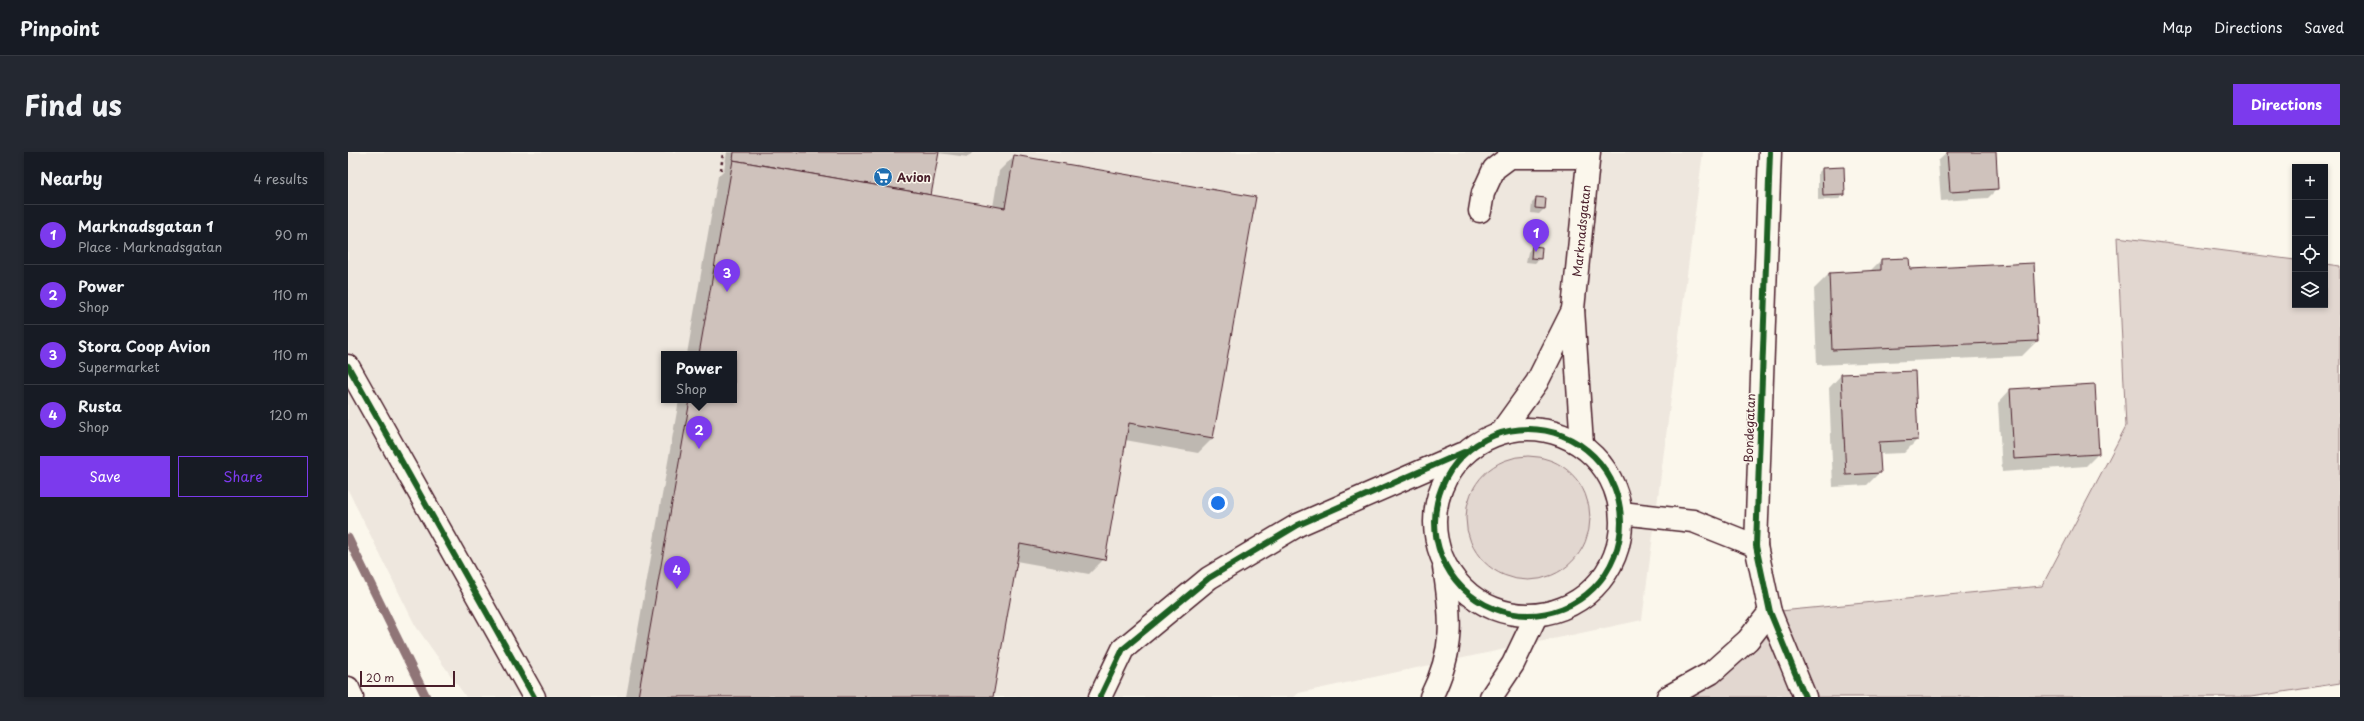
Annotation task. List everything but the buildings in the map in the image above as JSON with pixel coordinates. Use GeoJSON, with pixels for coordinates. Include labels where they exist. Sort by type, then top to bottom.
{"type":"FeatureCollection","features":[{"type":"Feature","properties":{"kind":"main road","name":"Bondegatan"},"geometry":{"type":"LineString","coordinates":[[1770,152],[1756,546],[1770,612],[1805,697]]}},
{"type":"Feature","properties":{"kind":"main road"},"geometry":{"type":"LineString","coordinates":[[1480,211],[1483,193],[1494,169],[1510,157],[1588,155]]}},
{"type":"Feature","properties":{"kind":"main road","name":"Marknadsgatan"},"geometry":{"type":"LineString","coordinates":[[1582,445],[1573,309],[1588,155]]}},
{"type":"Feature","properties":{"kind":"main road","name":"Marknadsgatan"},"geometry":{"type":"LineString","coordinates":[[1501,432],[1537,382],[1573,309]]}},
{"type":"Feature","properties":{"kind":"main road"},"geometry":{"type":"LineString","coordinates":[[348,366],[534,697]]}},
{"type":"Feature","properties":{"kind":"main road"},"geometry":{"type":"LineString","coordinates":[[1529,428],[1557,433],[1582,445],[1601,464],[1615,487],[1622,513],[1620,542],[1609,570],[1590,593],[1565,608],[1536,616],[1508,614],[1482,604],[1460,587],[1444,564],[1438,550],[1434,523],[1438,497],[1448,472],[1466,452],[1482,440],[1501,432],[1529,428]]}},
{"type":"Feature","properties":{"kind":"main road"},"geometry":{"type":"LineString","coordinates":[[1100,697],[1123,649],[1209,578],[1298,525],[1466,452]]}},
{"type":"Feature","properties":{"kind":"main road"},"geometry":{"type":"LineString","coordinates":[[1622,513],[1693,521],[1756,546]]}},
{"type":"Feature","properties":{"kind":"main road"},"geometry":{"type":"LineString","coordinates":[[1431,697],[1440,679],[1450,649],[1450,609],[1444,564]]}},
{"type":"Feature","properties":{"kind":"main road"},"geometry":{"type":"LineString","coordinates":[[1668,697],[1711,673],[1748,640],[1770,612]]}},
{"type":"Feature","properties":{"kind":"main road"},"geometry":{"type":"LineString","coordinates":[[1491,697],[1513,664],[1536,616]]}},
{"type":"Feature","properties":{"kind":"main road"},"geometry":{"type":"LineString","coordinates":[[348,688],[352,697]]}},
{"type":"Feature","properties":{"kind":"path"},"geometry":{"type":"LineString","coordinates":[[721,170],[723,152]]}},
{"type":"Feature","properties":{"kind":"shaded area"},"geometry":{"type":"Polygon","coordinates":[[[348,152],[1703,152],[1642,620],[1299,693],[1294,697],[466,697],[415,625],[348,490],[348,152]]]}},
{"type":"Feature","properties":{"kind":"shaded area"},"geometry":{"type":"Polygon","coordinates":[[[2117,237],[2292,260],[2292,308],[2328,308],[2328,264],[2340,266],[2340,683],[2251,697],[1668,697],[1770,612],[2042,586],[2126,426],[2117,237]]]}},
{"type":"Feature","properties":{"kind":"shaded area"},"geometry":{"type":"Polygon","coordinates":[[[1528,456],[1552,461],[1572,474],[1585,494],[1590,518],[1585,542],[1572,562],[1552,575],[1528,580],[1504,575],[1484,562],[1471,542],[1466,518],[1471,494],[1484,474],[1504,461],[1528,456]]]}},
{"type":"Feature","properties":{"kind":"waterway"},"geometry":{"type":"LineString","coordinates":[[348,538],[426,697]]}},
{"type":"Feature","properties":{"kind":"cycle path"},"geometry":{"type":"LineString","coordinates":[[1770,152],[1756,546],[1770,612],[1805,697]]}},
{"type":"Feature","properties":{"kind":"cycle path"},"geometry":{"type":"LineString","coordinates":[[348,366],[534,697]]}},
{"type":"Feature","properties":{"kind":"cycle path"},"geometry":{"type":"LineString","coordinates":[[1519,429],[1537,429],[1564,436],[1580,444],[1594,456],[1606,470],[1614,486],[1621,513],[1621,522],[1621,531],[1614,558],[1606,574],[1594,588],[1580,600],[1564,608],[1537,615],[1519,615],[1492,608],[1476,600],[1462,588],[1450,574],[1439,549],[1435,531],[1435,513],[1442,486],[1450,470],[1462,456],[1476,444],[1501,433],[1519,429]]}},
{"type":"Feature","properties":{"kind":"cycle path"},"geometry":{"type":"LineString","coordinates":[[1100,697],[1123,649],[1209,578],[1298,525],[1464,452]]}},
{"type":"Feature","properties":{"kind":"place","name":"Avion"},"geometry":{"type":"Point","coordinates":[883,177]}},
{"type":"Feature","properties":{"kind":"place","name":"Marknadsgatan 1"},"geometry":{"type":"Point","coordinates":[1536,252]}},
{"type":"Feature","properties":{"kind":"place","name":"Stora Coop Avion"},"geometry":{"type":"Point","coordinates":[727,292]}},
{"type":"Feature","properties":{"kind":"place","name":"Power"},"geometry":{"type":"Point","coordinates":[699,449]}},
{"type":"Feature","properties":{"kind":"place","name":"Rusta"},"geometry":{"type":"Point","coordinates":[677,589]}}]}
